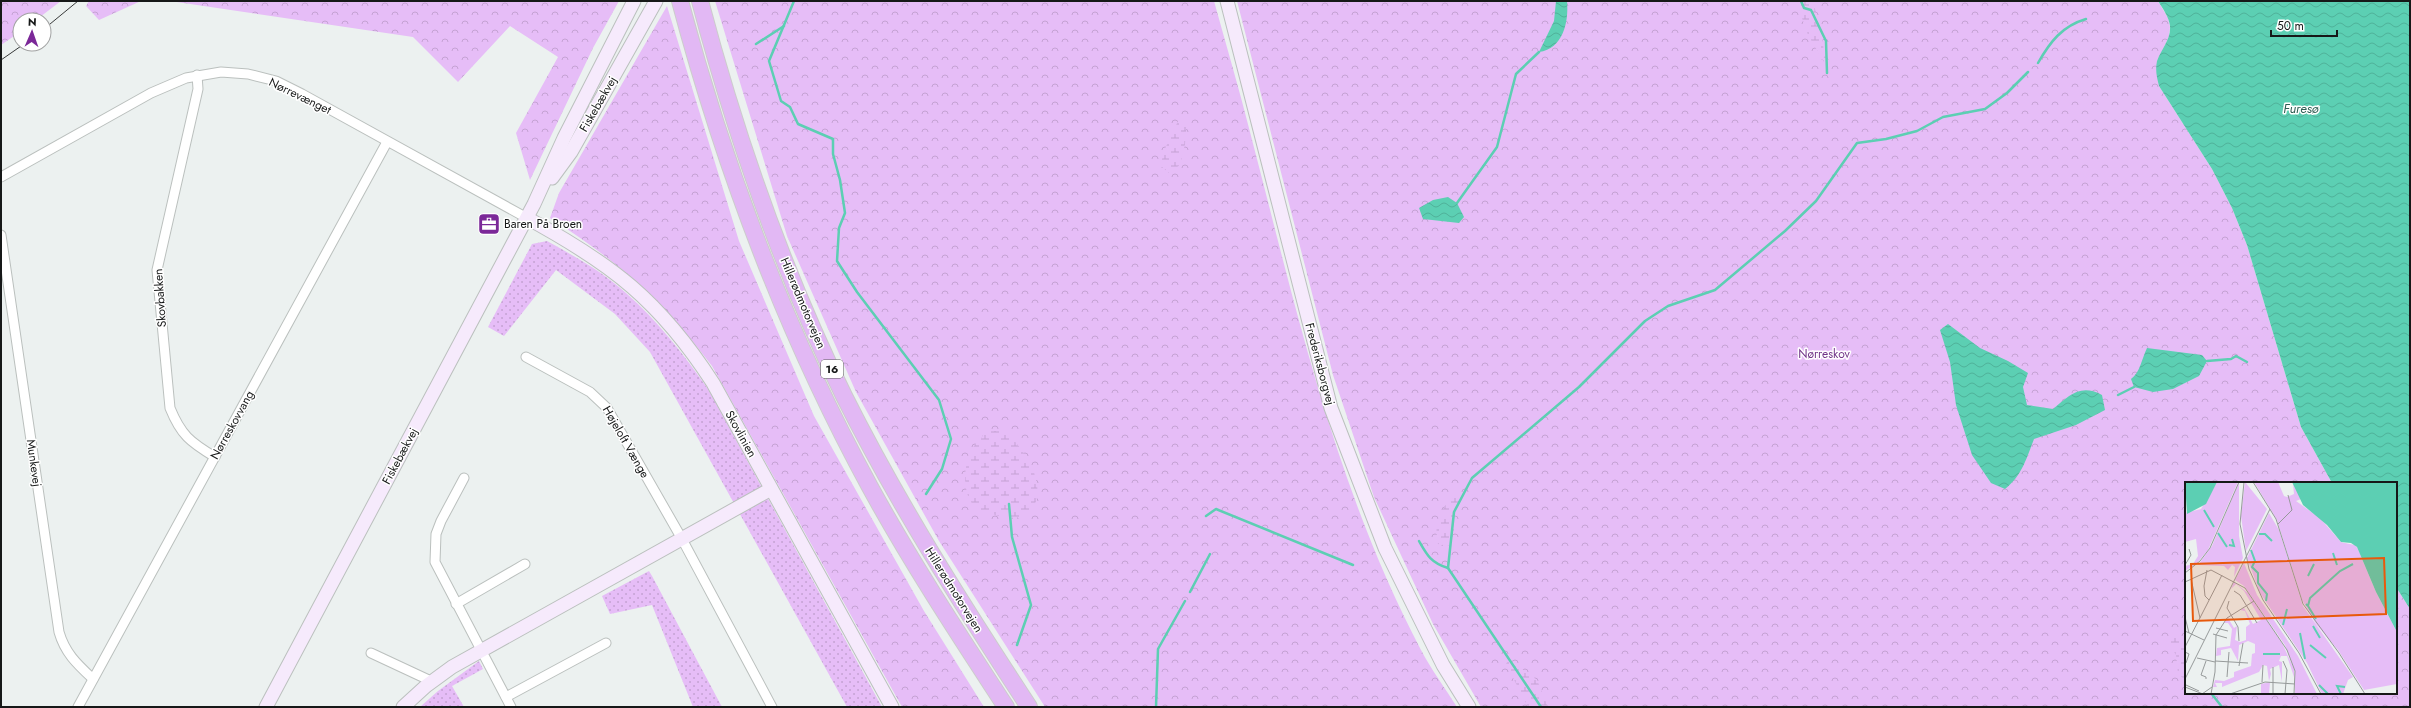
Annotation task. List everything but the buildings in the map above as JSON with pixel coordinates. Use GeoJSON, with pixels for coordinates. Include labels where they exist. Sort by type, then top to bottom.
{"type":"FeatureCollection","features":[{"type":"Feature","properties":{"kind":"highway","name":"Hillerødmotorvejen"},"geometry":{"type":"LineString","coordinates":[[680,1],[704,91],[732,175],[790,323],[870,487],[946,614],[1006,707]]}},
{"type":"Feature","properties":{"kind":"highway","name":"Hillerødmotorvejen"},"geometry":{"type":"LineString","coordinates":[[700,1],[722,84],[751,172],[808,319],[844,396],[912,522],[960,602],[1029,707]]}},
{"type":"Feature","properties":{"kind":"street","name":"Fiskebækvej"},"geometry":{"type":"LineString","coordinates":[[266,707],[527,218],[564,138],[634,1]]}},
{"type":"Feature","properties":{"kind":"street","name":"Fiskebækvej"},"geometry":{"type":"LineString","coordinates":[[534,204],[571,152],[656,1]]}},
{"type":"Feature","properties":{"kind":"street","name":"Frederiksborgvej"},"geometry":{"type":"LineString","coordinates":[[1227,1],[1331,408],[1385,548],[1443,665],[1469,707]]}},
{"type":"Feature","properties":{"kind":"street","name":"Nørrevænget"},"geometry":{"type":"LineString","coordinates":[[1,177],[151,93],[170,84],[197,75],[221,72],[239,73],[276,81],[527,218]]}},
{"type":"Feature","properties":{"kind":"street","name":"Skovbakken"},"geometry":{"type":"LineString","coordinates":[[197,75],[198,89],[156,275],[170,408],[177,426],[189,441],[215,457]]}},
{"type":"Feature","properties":{"kind":"street","name":"Nørreskovvang"},"geometry":{"type":"LineString","coordinates":[[78,707],[387,142]]}},
{"type":"Feature","properties":{"kind":"street","name":"Skovlinien"},"geometry":{"type":"LineString","coordinates":[[527,218],[585,250],[618,274],[668,321],[684,340],[713,383],[892,707]]}},
{"type":"Feature","properties":{"kind":"street","name":"Munkevej"},"geometry":{"type":"LineString","coordinates":[[1,235],[59,632],[64,648],[73,661],[93,679]]}},
{"type":"Feature","properties":{"kind":"street","name":"Højeloft Vænge"},"geometry":{"type":"LineString","coordinates":[[526,357],[590,392],[607,408],[682,539],[772,707]]}},
{"type":"Feature","properties":{"kind":"street"},"geometry":{"type":"LineString","coordinates":[[464,478],[441,521],[436,534],[436,562],[456,604],[511,707]]}},
{"type":"Feature","properties":{"kind":"street"},"geometry":{"type":"LineString","coordinates":[[403,707],[431,682],[481,649],[771,489]]}},
{"type":"Feature","properties":{"kind":"street"},"geometry":{"type":"LineString","coordinates":[[456,604],[525,564]]}},
{"type":"Feature","properties":{"kind":"street"},"geometry":{"type":"LineString","coordinates":[[506,697],[606,643]]}},
{"type":"Feature","properties":{"kind":"street"},"geometry":{"type":"LineString","coordinates":[[371,652],[431,682]]}},
{"type":"Feature","properties":{"kind":"green space"},"geometry":{"type":"Polygon","coordinates":[[[1,1],[61,1],[47,12],[12,12],[12,37],[1,45],[1,1]]]}},
{"type":"Feature","properties":{"kind":"green space"},"geometry":{"type":"Polygon","coordinates":[[[89,1],[141,1],[99,20],[86,6],[89,1]]]}},
{"type":"Feature","properties":{"kind":"green space"},"geometry":{"type":"Polygon","coordinates":[[[170,1],[619,1],[593,48],[530,180],[516,133],[558,57],[510,26],[458,82],[413,37],[170,1]]]}},
{"type":"Feature","properties":{"kind":"green space"},"geometry":{"type":"Polygon","coordinates":[[[715,1],[1214,1],[1320,396],[1341,461],[1364,525],[1391,588],[1421,650],[1457,707],[1045,707],[939,541],[856,392],[787,236],[715,1]]]}},
{"type":"Feature","properties":{"kind":"green space","name":"Nørreskov"},"geometry":{"type":"Polygon","coordinates":[[[1237,1],[2158,1],[2168,18],[2170,27],[2169,37],[2157,61],[2159,86],[2212,169],[2232,208],[2247,245],[2301,427],[2331,482],[2185,482],[2185,694],[2397,694],[2397,589],[2410,609],[2410,707],[1481,707],[1433,624],[1374,497],[1333,375],[1237,1]]]}},
{"type":"Feature","properties":{"kind":"green space"},"geometry":{"type":"Polygon","coordinates":[[[1796,1],[1812,1],[1821,31],[1824,62],[1808,35],[1796,1]]]}},
{"type":"Feature","properties":{"kind":"green space"},"geometry":{"type":"Polygon","coordinates":[[[667,6],[739,241],[814,416],[924,611],[984,707],[902,707],[712,366],[694,342],[638,284],[597,250],[550,218],[559,193],[667,6]]]}},
{"type":"Feature","properties":{"kind":"green space"},"geometry":{"type":"Polygon","coordinates":[[[1179,119],[1187,119],[1185,144],[1180,165],[1169,173],[1161,166],[1163,153],[1179,119]]]}},
{"type":"Feature","properties":{"kind":"green space"},"geometry":{"type":"Polygon","coordinates":[[[547,241],[598,271],[617,285],[660,327],[699,376],[708,389],[882,707],[847,707],[650,352],[615,314],[556,270],[504,336],[488,327],[532,244],[547,241]]]}},
{"type":"Feature","properties":{"kind":"green space"},"geometry":{"type":"Polygon","coordinates":[[[985,431],[1005,431],[1023,452],[1033,470],[1036,479],[1037,499],[1026,516],[1014,518],[996,515],[979,510],[971,502],[965,482],[967,460],[970,451],[985,431]]]}},
{"type":"Feature","properties":{"kind":"green space"},"geometry":{"type":"Polygon","coordinates":[[[1459,493],[1461,499],[1454,511],[1454,530],[1448,546],[1438,544],[1437,528],[1440,515],[1447,503],[1459,493]]]}},
{"type":"Feature","properties":{"kind":"green space"},"geometry":{"type":"Polygon","coordinates":[[[649,571],[722,707],[693,707],[652,605],[610,614],[602,596],[649,571]]]}},
{"type":"Feature","properties":{"kind":"green space"},"geometry":{"type":"Polygon","coordinates":[[[2173,638],[2185,638],[2185,677],[2183,678],[2178,674],[2176,655],[2169,644],[2173,638]]]}},
{"type":"Feature","properties":{"kind":"green space"},"geometry":{"type":"Polygon","coordinates":[[[1509,659],[1537,680],[1548,707],[1528,707],[1506,664],[1509,659]]]}},
{"type":"Feature","properties":{"kind":"green space"},"geometry":{"type":"Polygon","coordinates":[[[479,661],[483,669],[452,686],[464,707],[420,707],[438,691],[479,661]]]}},
{"type":"Feature","properties":{"kind":"water"},"geometry":{"type":"Polygon","coordinates":[[[1556,1],[1567,1],[1567,17],[1563,33],[1554,46],[1539,52],[1554,21],[1556,1]]]}},
{"type":"Feature","properties":{"kind":"water","name":"Furesø"},"geometry":{"type":"Polygon","coordinates":[[[2158,1],[2410,1],[2410,609],[2397,589],[2397,482],[2331,482],[2301,427],[2247,245],[2232,208],[2212,169],[2159,86],[2156,64],[2169,36],[2170,26],[2167,16],[2158,1]]]}},
{"type":"Feature","properties":{"kind":"water"},"geometry":{"type":"Polygon","coordinates":[[[1448,197],[1457,203],[1464,217],[1459,223],[1423,219],[1419,208],[1433,200],[1448,197]]]}},
{"type":"Feature","properties":{"kind":"water"},"geometry":{"type":"Polygon","coordinates":[[[1948,324],[1980,348],[2008,361],[2028,373],[2023,387],[2027,405],[2053,409],[2075,393],[2087,390],[2102,395],[2105,410],[2076,425],[2034,439],[2020,472],[2011,484],[2005,489],[1991,483],[1972,455],[1956,405],[1950,362],[1940,330],[1948,324]]]}},
{"type":"Feature","properties":{"kind":"water"},"geometry":{"type":"Polygon","coordinates":[[[2147,348],[2202,355],[2207,361],[2199,376],[2173,389],[2153,392],[2134,387],[2131,379],[2137,373],[2147,348]]]}},
{"type":"Feature","properties":{"kind":"waterway"},"geometry":{"type":"LineString","coordinates":[[794,1],[769,61],[781,101],[790,107],[798,124],[833,139],[833,154],[840,180],[845,213],[839,228],[837,261],[857,292],[939,400],[951,439],[942,469],[926,494]]}},
{"type":"Feature","properties":{"kind":"waterway"},"geometry":{"type":"LineString","coordinates":[[1801,1],[1804,8],[1811,10],[1826,41],[1827,73]]}},
{"type":"Feature","properties":{"kind":"waterway"},"geometry":{"type":"LineString","coordinates":[[2038,63],[2047,48],[2063,30],[2086,19]]}},
{"type":"Feature","properties":{"kind":"waterway"},"geometry":{"type":"LineString","coordinates":[[756,44],[784,26]]}},
{"type":"Feature","properties":{"kind":"waterway"},"geometry":{"type":"LineString","coordinates":[[1457,203],[1497,147],[1516,74],[1539,52]]}},
{"type":"Feature","properties":{"kind":"waterway"},"geometry":{"type":"LineString","coordinates":[[1419,541],[1433,561],[1448,568],[1454,512],[1472,478],[1579,387],[1645,321],[1668,306],[1715,290],[1785,231],[1816,201],[1857,143],[1886,139],[1917,131],[1943,117],[1985,109],[2007,93],[2028,72]]}},
{"type":"Feature","properties":{"kind":"waterway"},"geometry":{"type":"LineString","coordinates":[[2207,361],[2231,359],[2236,356],[2247,362]]}},
{"type":"Feature","properties":{"kind":"waterway"},"geometry":{"type":"LineString","coordinates":[[2118,395],[2134,387]]}},
{"type":"Feature","properties":{"kind":"waterway"},"geometry":{"type":"LineString","coordinates":[[1009,504],[1012,537],[1031,605],[1017,645]]}},
{"type":"Feature","properties":{"kind":"waterway"},"geometry":{"type":"LineString","coordinates":[[1206,516],[1216,509],[1353,565]]}},
{"type":"Feature","properties":{"kind":"waterway"},"geometry":{"type":"LineString","coordinates":[[1190,592],[1210,554]]}},
{"type":"Feature","properties":{"kind":"waterway"},"geometry":{"type":"LineString","coordinates":[[1448,568],[1541,707]]}},
{"type":"Feature","properties":{"kind":"waterway"},"geometry":{"type":"LineString","coordinates":[[1156,707],[1158,649],[1185,601]]}},
{"type":"Feature","properties":{"kind":"waterway"},"geometry":{"type":"LineString","coordinates":[[2212,694],[2222,707]]}},
{"type":"Feature","properties":{"kind":"tram line"},"geometry":{"type":"LineString","coordinates":[[52,22],[78,1]]}},
{"type":"Feature","properties":{"kind":"tram line"},"geometry":{"type":"LineString","coordinates":[[1,60],[12,52]]}},
{"type":"Feature","properties":{"kind":"place","name":"Baren På Broen"},"geometry":{"type":"Point","coordinates":[489,224]}}]}
